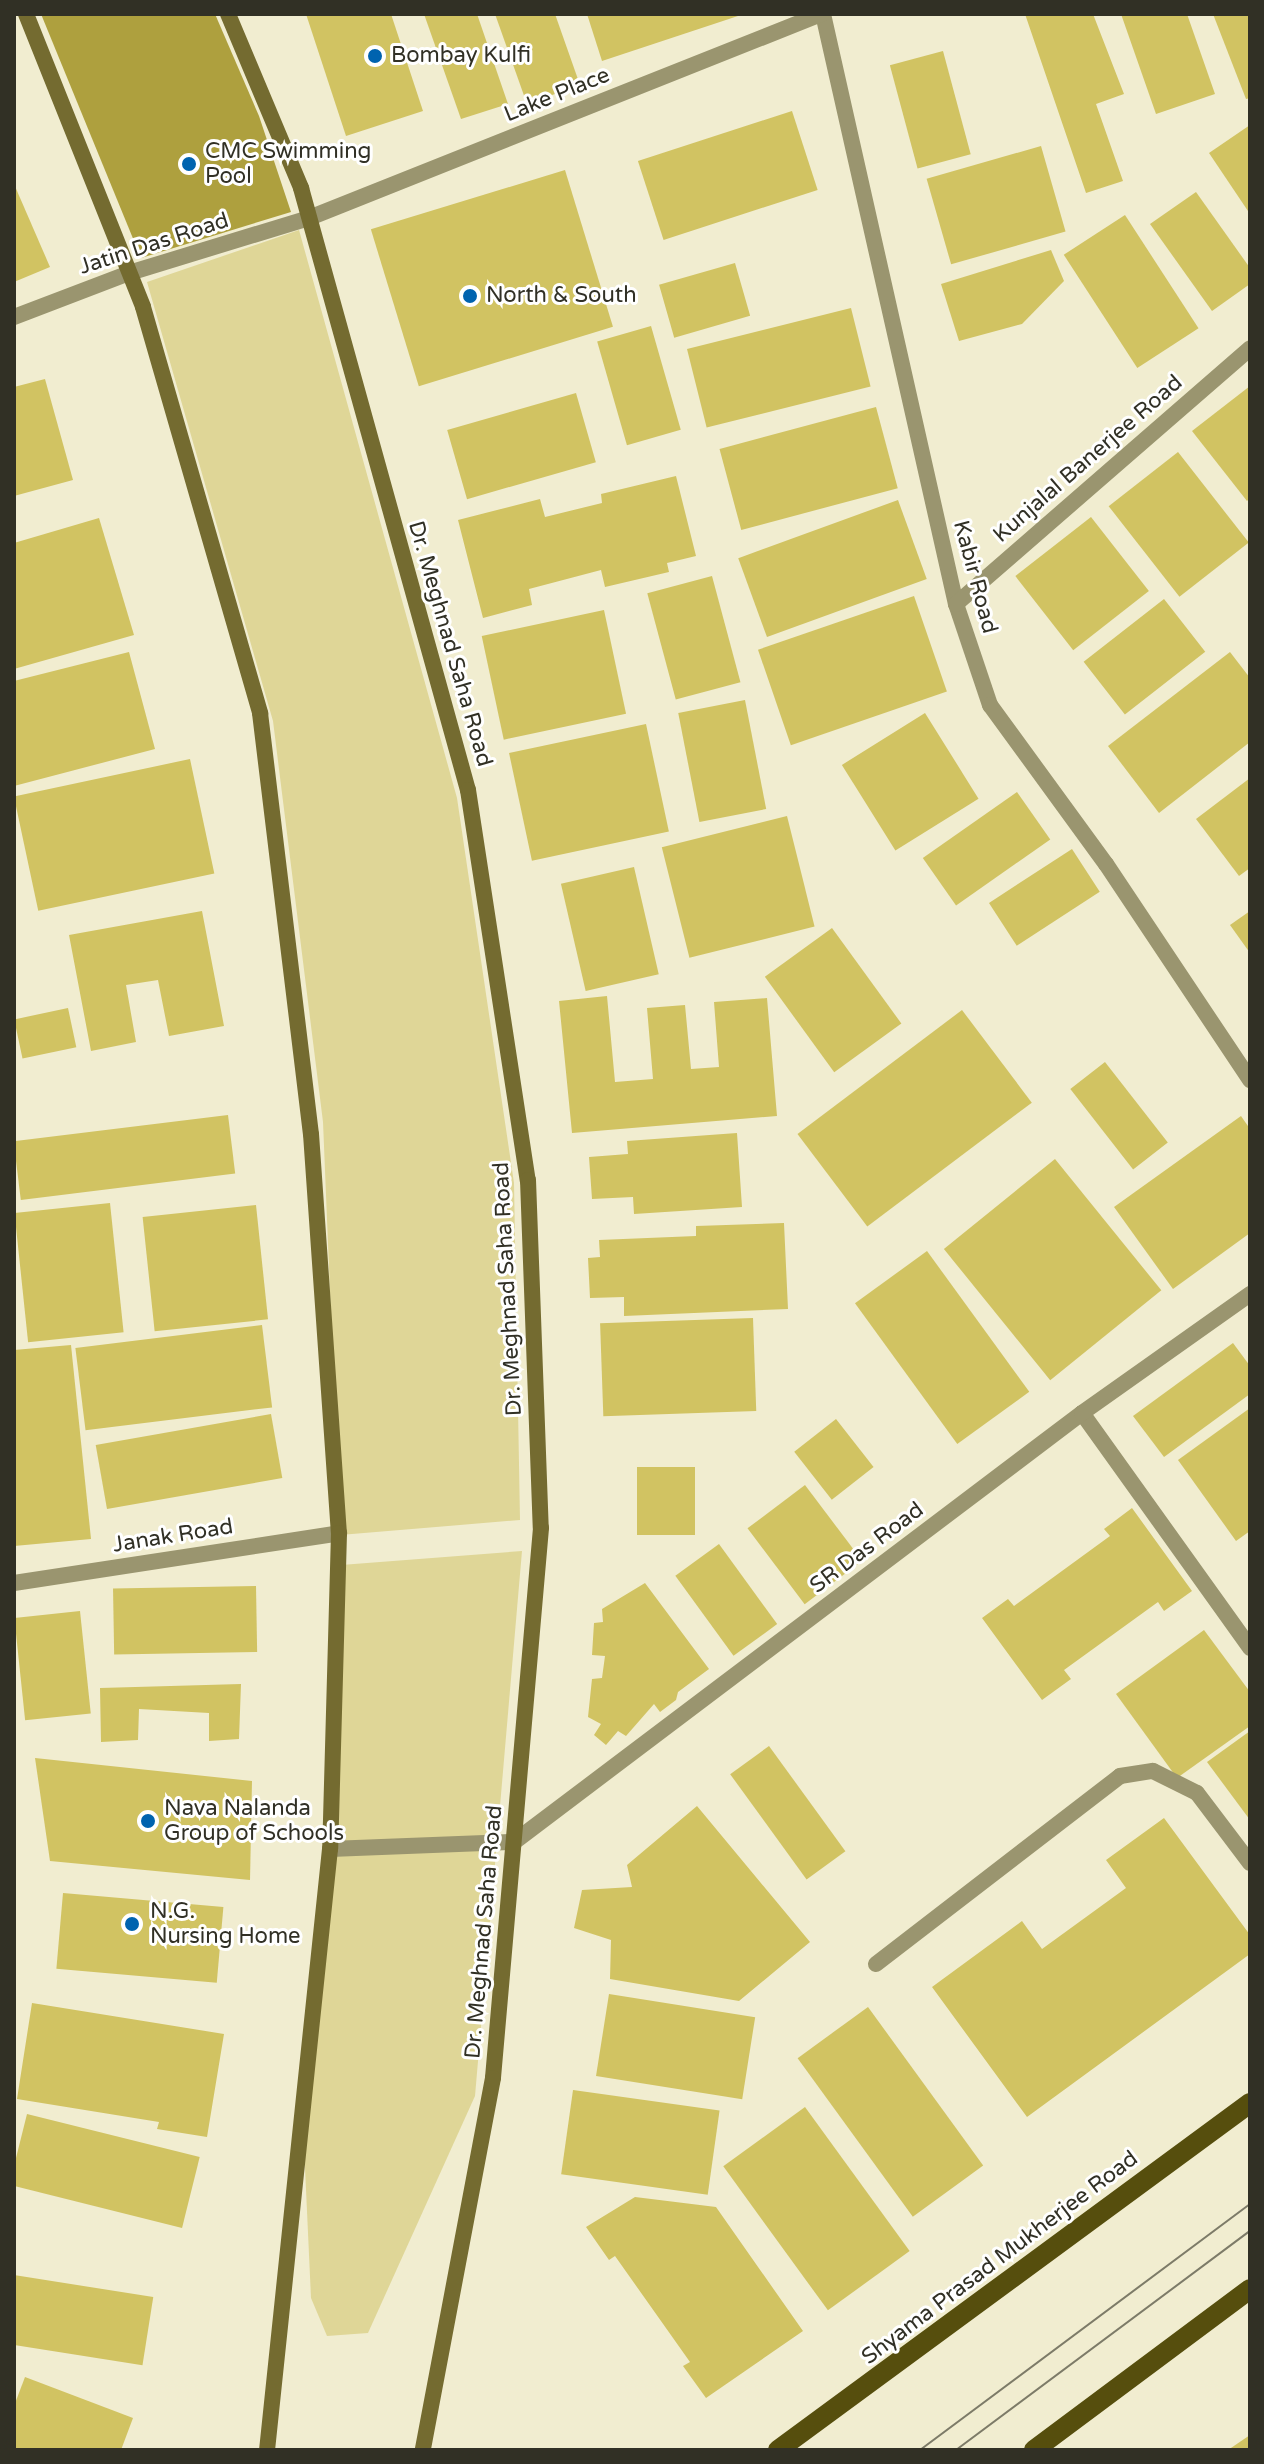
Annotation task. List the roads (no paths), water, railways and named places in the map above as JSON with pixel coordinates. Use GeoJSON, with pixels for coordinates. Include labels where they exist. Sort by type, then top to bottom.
{"type":"FeatureCollection","features":[{"type":"Feature","properties":{"kind":"main road","name":"Shyama Prasad Mukherjee Road"},"geometry":{"type":"LineString","coordinates":[[778,2450],[1250,2103]]}},
{"type":"Feature","properties":{"kind":"main road"},"geometry":{"type":"LineString","coordinates":[[1034,2450],[1250,2289]]}},
{"type":"Feature","properties":{"kind":"street"},"geometry":{"type":"LineString","coordinates":[[26,14],[129,273],[260,713],[311,1134],[339,1533],[330,1849],[267,2450]]}},
{"type":"Feature","properties":{"kind":"street","name":"Dr. Meghnad Saha Road"},"geometry":{"type":"LineString","coordinates":[[228,14],[309,218],[468,790],[528,1180],[541,1528],[493,2078],[423,2450]]}},
{"type":"Feature","properties":{"kind":"street","name":"Lake Place"},"geometry":{"type":"LineString","coordinates":[[309,218],[822,14]]}},
{"type":"Feature","properties":{"kind":"street","name":"Kabir Road"},"geometry":{"type":"LineString","coordinates":[[822,14],[956,604],[990,705],[1106,864],[1250,1080]]}},
{"type":"Feature","properties":{"kind":"street","name":"Jatin Das Road"},"geometry":{"type":"LineString","coordinates":[[14,317],[129,273],[309,218]]}},
{"type":"Feature","properties":{"kind":"street","name":"Kunjalal Banerjee Road"},"geometry":{"type":"LineString","coordinates":[[956,604],[1250,348]]}},
{"type":"Feature","properties":{"kind":"street","name":"SR Das Road"},"geometry":{"type":"LineString","coordinates":[[514,1842],[1082,1413],[1250,1294]]}},
{"type":"Feature","properties":{"kind":"street"},"geometry":{"type":"LineString","coordinates":[[1082,1413],[1250,1648]]}},
{"type":"Feature","properties":{"kind":"street","name":"Janak Road"},"geometry":{"type":"LineString","coordinates":[[14,1583],[339,1533]]}},
{"type":"Feature","properties":{"kind":"street"},"geometry":{"type":"LineString","coordinates":[[876,1964],[1120,1776],[1153,1771],[1197,1793],[1250,1863]]}},
{"type":"Feature","properties":{"kind":"street"},"geometry":{"type":"LineString","coordinates":[[330,1849],[514,1842]]}},
{"type":"Feature","properties":{"kind":"tram line"},"geometry":{"type":"LineString","coordinates":[[920,2450],[1250,2204]]}},
{"type":"Feature","properties":{"kind":"tram line"},"geometry":{"type":"LineString","coordinates":[[956,2450],[1250,2231]]}},
{"type":"Feature","properties":{"kind":"place","name":"Bombay Kulfi"},"geometry":{"type":"Point","coordinates":[375,56]}},
{"type":"Feature","properties":{"kind":"place","name":"CMC Swimming Pool"},"geometry":{"type":"Point","coordinates":[189,164]}},
{"type":"Feature","properties":{"kind":"place","name":"North & South"},"geometry":{"type":"Point","coordinates":[470,296]}},
{"type":"Feature","properties":{"kind":"place","name":"Nava Nalanda Group of Schools"},"geometry":{"type":"Point","coordinates":[148,1821]}},
{"type":"Feature","properties":{"kind":"place","name":"N.G. Nursing Home"},"geometry":{"type":"Point","coordinates":[132,1924]}}]}
